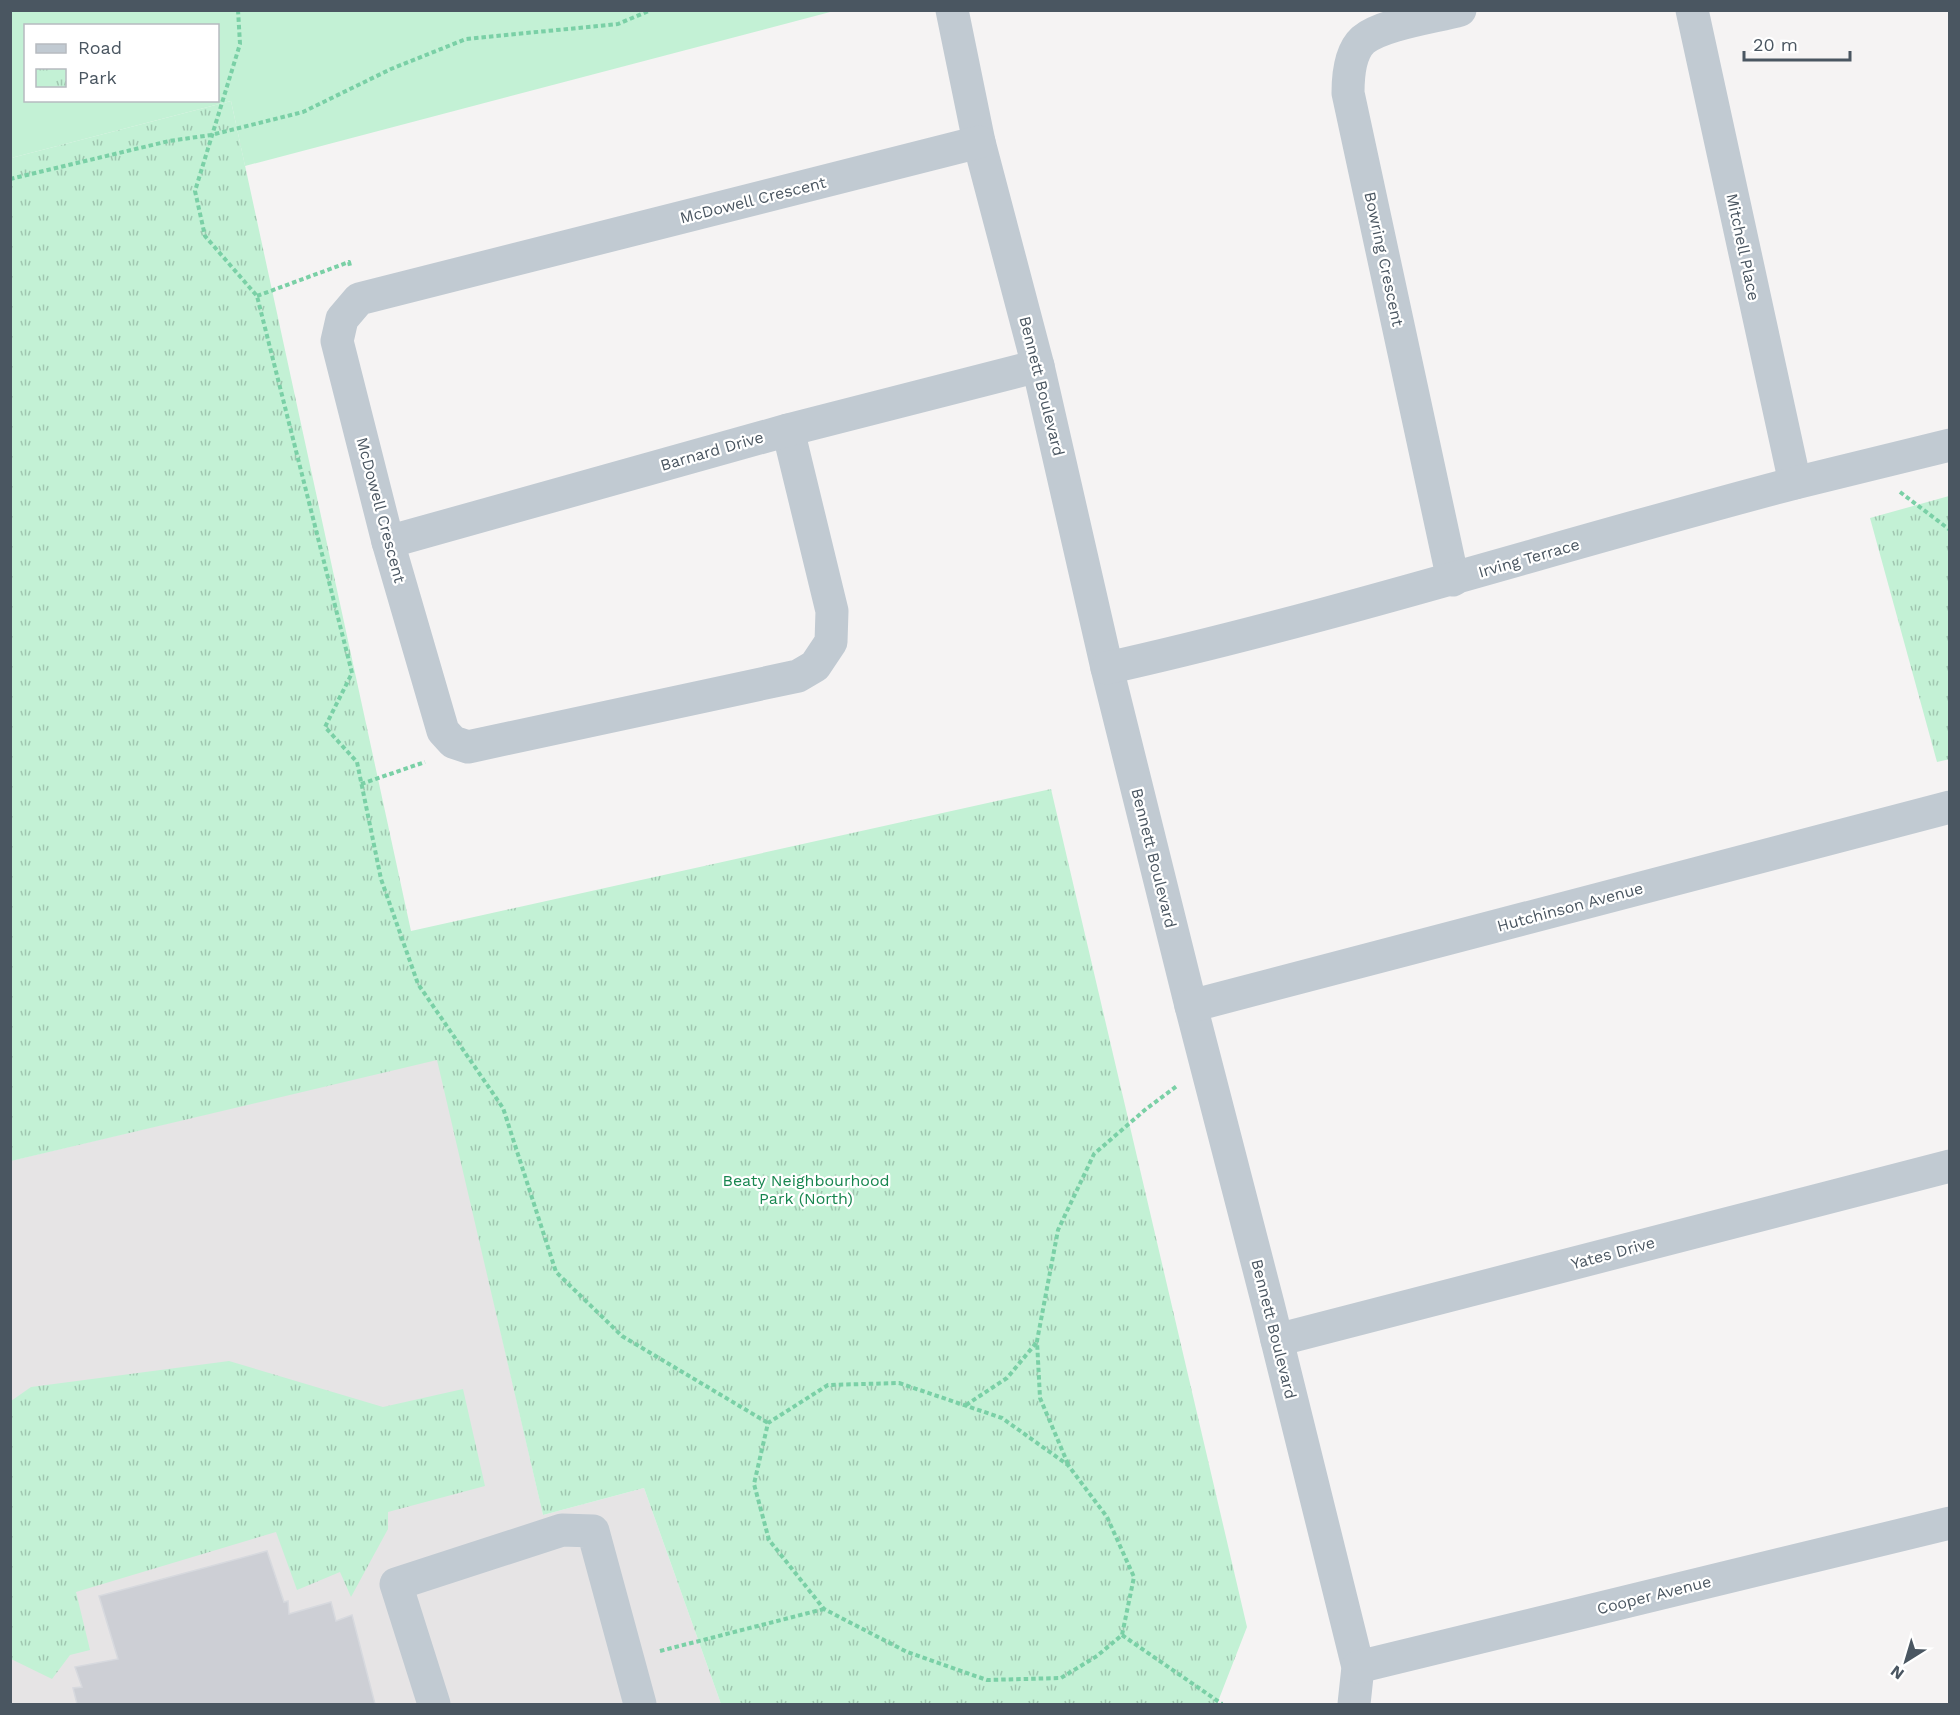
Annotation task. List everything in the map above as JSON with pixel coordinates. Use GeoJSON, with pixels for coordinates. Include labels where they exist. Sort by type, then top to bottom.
{"type":"FeatureCollection","features":[{"type":"Feature","properties":{"kind":"street","name":"Bennett Boulevard"},"geometry":{"type":"LineString","coordinates":[[952,10],[979,142],[1038,366],[1107,668],[1358,1667],[1354,1704]]}},
{"type":"Feature","properties":{"kind":"street","name":"Bowring Crescent"},"geometry":{"type":"LineString","coordinates":[[1453,579],[1348,93],[1349,67],[1362,41],[1384,29],[1460,10]]}},
{"type":"Feature","properties":{"kind":"street","name":"Mitchell Place"},"geometry":{"type":"LineString","coordinates":[[1692,10],[1795,483]]}},
{"type":"Feature","properties":{"kind":"street","name":"McDowell Crescent"},"geometry":{"type":"LineString","coordinates":[[468,747],[453,742],[443,731],[387,542],[337,341],[342,319],[359,299],[979,142]]}},
{"type":"Feature","properties":{"kind":"street","name":"Barnard Drive"},"geometry":{"type":"LineString","coordinates":[[387,542],[788,430],[1038,366]]}},
{"type":"Feature","properties":{"kind":"street"},"geometry":{"type":"LineString","coordinates":[[468,747],[798,676],[815,666],[831,642],[832,611],[788,430]]}},
{"type":"Feature","properties":{"kind":"street","name":"Irving Terrace"},"geometry":{"type":"LineString","coordinates":[[1107,668],[1166,655],[1453,579],[1795,483],[1950,445]]}},
{"type":"Feature","properties":{"kind":"street","name":"Hutchinson Avenue"},"geometry":{"type":"LineString","coordinates":[[1191,1006],[1950,807]]}},
{"type":"Feature","properties":{"kind":"street","name":"Yates Drive"},"geometry":{"type":"LineString","coordinates":[[1277,1340],[1950,1166]]}},
{"type":"Feature","properties":{"kind":"street","name":"Cooper Avenue"},"geometry":{"type":"LineString","coordinates":[[1358,1667],[1950,1523]]}},
{"type":"Feature","properties":{"kind":"street"},"geometry":{"type":"LineString","coordinates":[[434,1704],[396,1584],[562,1530],[593,1531],[640,1704]]}},
{"type":"Feature","properties":{"kind":"path"},"geometry":{"type":"LineString","coordinates":[[238,10],[240,44],[195,191],[205,236],[257,296],[352,673],[325,727],[357,762],[381,879],[418,984],[503,1108],[556,1272],[622,1336],[768,1423]]}},
{"type":"Feature","properties":{"kind":"path"},"geometry":{"type":"LineString","coordinates":[[10,179],[169,141],[212,135],[303,112],[391,69],[466,39],[618,24],[651,10]]}},
{"type":"Feature","properties":{"kind":"path"},"geometry":{"type":"LineString","coordinates":[[257,296],[349,262],[359,299]]}},
{"type":"Feature","properties":{"kind":"path"},"geometry":{"type":"LineString","coordinates":[[1865,466],[1950,530]]}},
{"type":"Feature","properties":{"kind":"path"},"geometry":{"type":"LineString","coordinates":[[361,784],[468,747]]}},
{"type":"Feature","properties":{"kind":"path"},"geometry":{"type":"LineString","coordinates":[[1068,1465],[1002,1418],[966,1405],[899,1383],[828,1385],[768,1423],[754,1484],[770,1539],[824,1609],[907,1652],[987,1680],[1061,1678],[1097,1656],[1122,1635],[1134,1577],[1107,1517],[1068,1465],[1040,1398],[1037,1341],[1058,1230],[1094,1154],[1146,1110],[1206,1065]]}},
{"type":"Feature","properties":{"kind":"path"},"geometry":{"type":"LineString","coordinates":[[966,1405],[1007,1378],[1037,1341]]}},
{"type":"Feature","properties":{"kind":"path"},"geometry":{"type":"LineString","coordinates":[[627,1659],[824,1609]]}},
{"type":"Feature","properties":{"kind":"path"},"geometry":{"type":"LineString","coordinates":[[1122,1635],[1222,1704]]}},
{"type":"Feature","properties":{"kind":"shaded area"},"geometry":{"type":"Polygon","coordinates":[[[438,1059],[543,1515],[644,1488],[721,1704],[11,1704],[10,1161],[438,1059]]]}},
{"type":"Feature","properties":{"kind":"green space"},"geometry":{"type":"Polygon","coordinates":[[[11,11],[834,11],[245,166],[231,101],[11,158],[11,11]]]}},
{"type":"Feature","properties":{"kind":"green space","name":"Beaty Neighbourhood Park (North)"},"geometry":{"type":"Polygon","coordinates":[[[231,101],[411,931],[1051,789],[1247,1627],[1217,1704],[721,1704],[644,1488],[543,1515],[437,1060],[11,1161],[11,158],[231,101]]]}},
{"type":"Feature","properties":{"kind":"green space"},"geometry":{"type":"Polygon","coordinates":[[[1949,496],[1950,759],[1937,762],[1870,518],[1949,496]]]}},
{"type":"Feature","properties":{"kind":"green space"},"geometry":{"type":"Polygon","coordinates":[[[229,1361],[383,1407],[463,1389],[485,1486],[388,1512],[388,1529],[351,1597],[340,1572],[297,1590],[276,1532],[76,1592],[90,1650],[70,1655],[52,1679],[11,1659],[11,1401],[31,1387],[229,1361]]]}},
{"type":"Feature","properties":{"kind":"building"},"geometry":{"type":"Polygon","coordinates":[[[267,1551],[284,1602],[288,1601],[289,1614],[331,1602],[336,1621],[352,1615],[375,1704],[77,1704],[73,1688],[82,1687],[75,1667],[118,1659],[99,1596],[267,1551]]]}}]}
